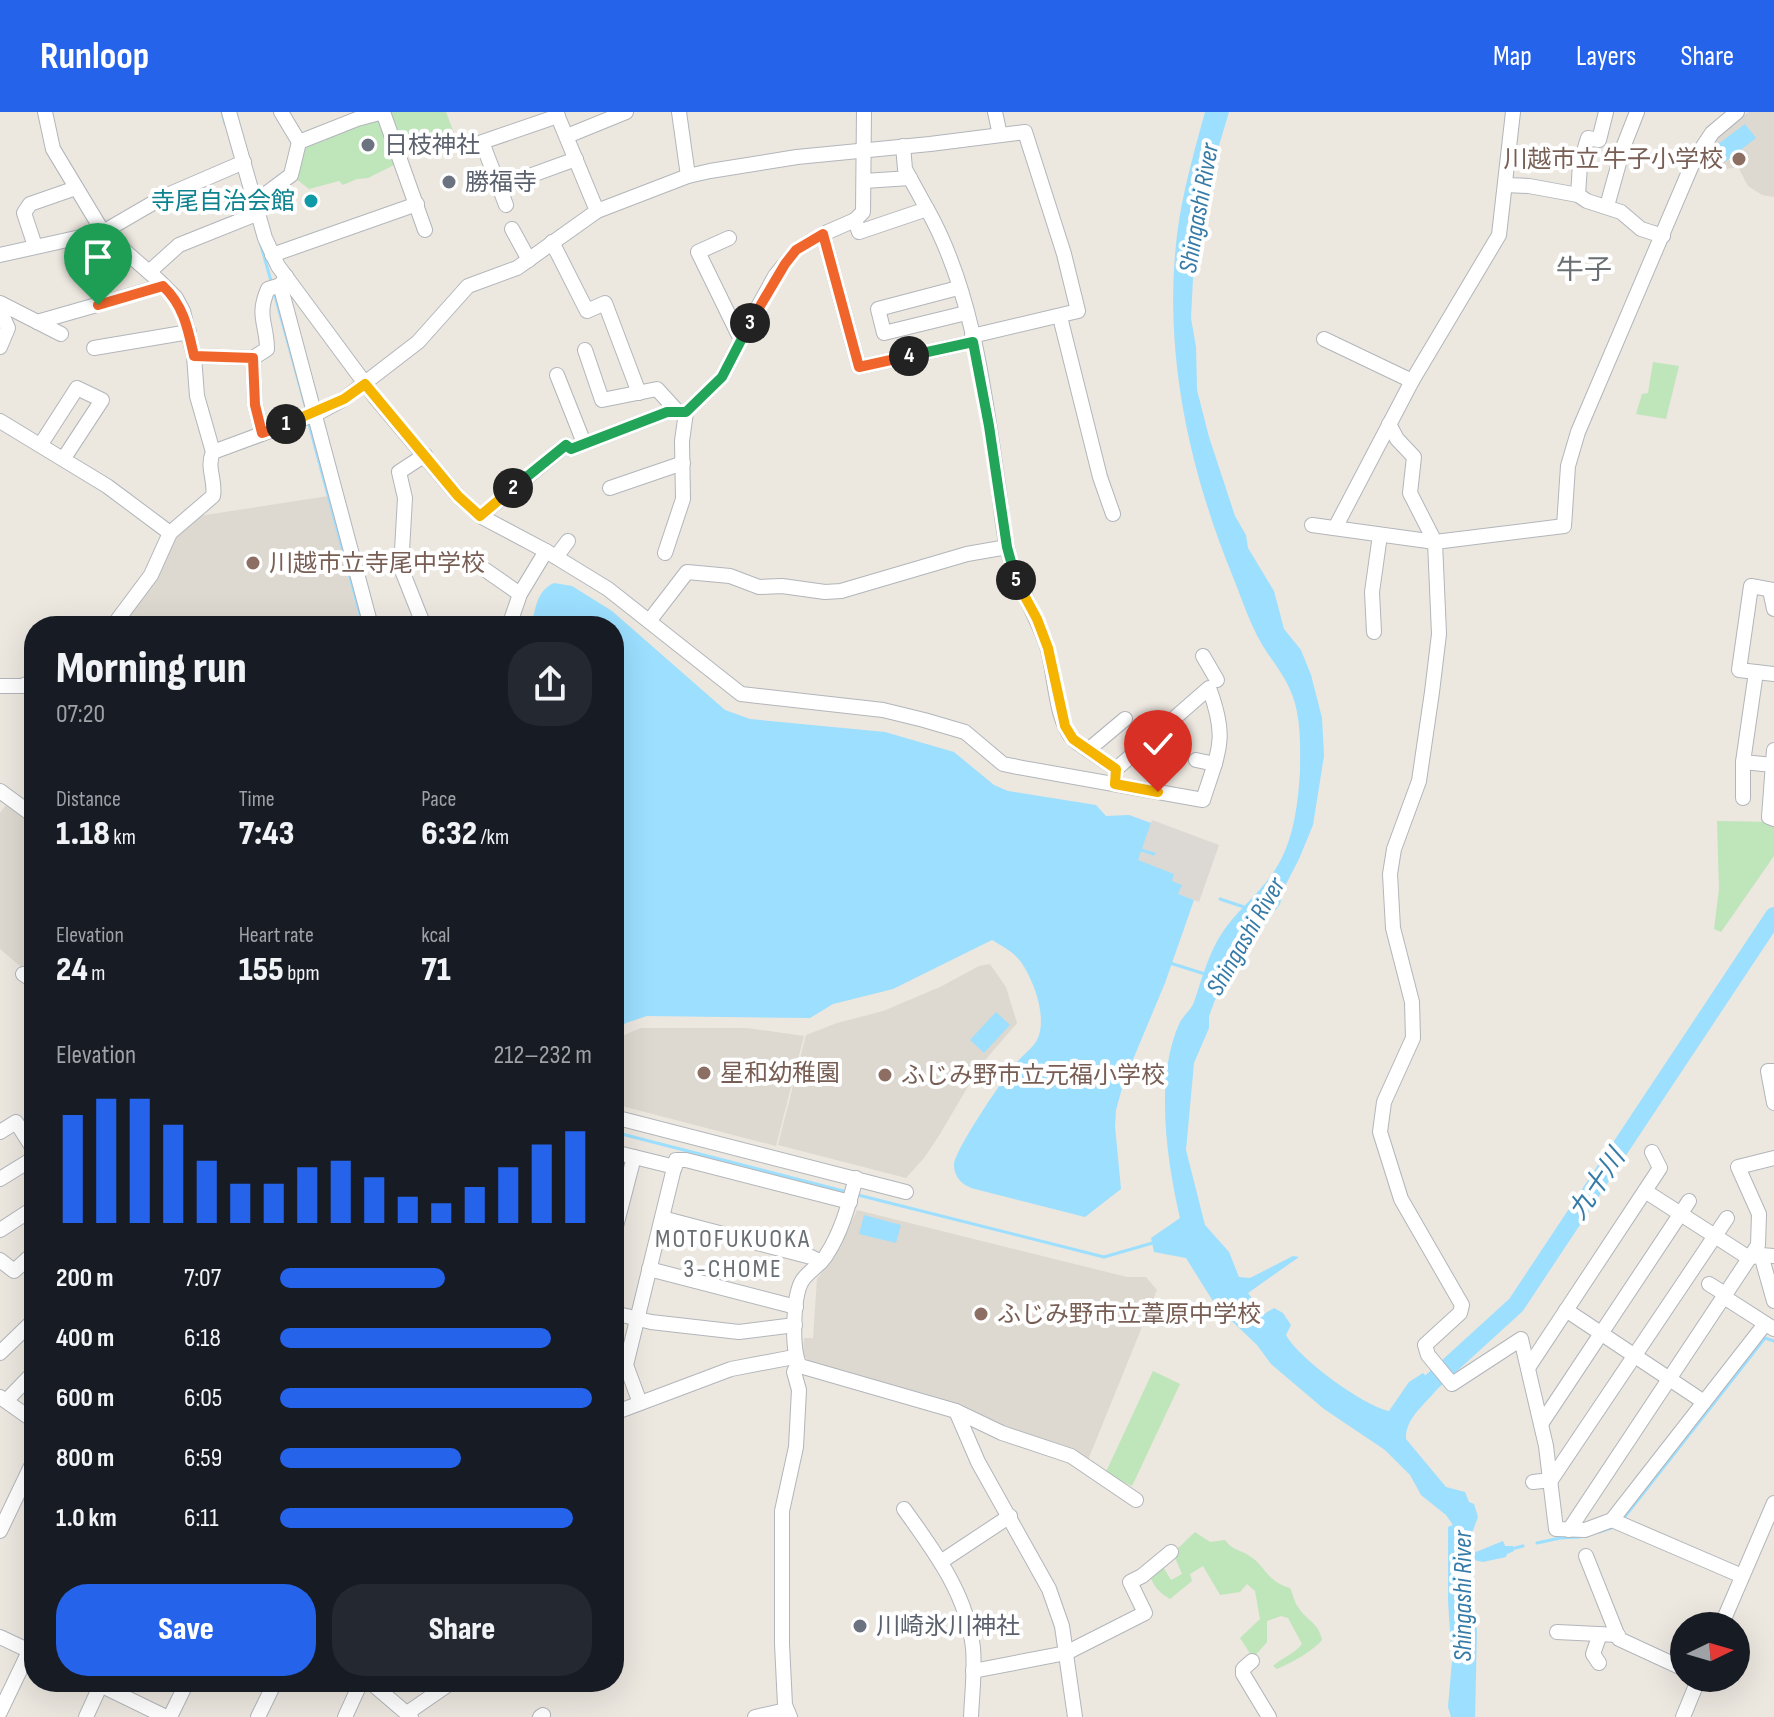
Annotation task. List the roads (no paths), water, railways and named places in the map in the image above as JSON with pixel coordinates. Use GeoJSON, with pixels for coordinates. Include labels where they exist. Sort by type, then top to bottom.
{"type":"FeatureCollection","features":[{"type":"Feature","properties":{"kind":"street"},"geometry":{"type":"LineString","coordinates":[[45,112],[53,149],[103,232],[176,298],[183,311],[194,356],[197,396],[213,452],[209,467],[213,496],[170,533],[151,575],[125,616]]}},
{"type":"Feature","properties":{"kind":"street"},"geometry":{"type":"LineString","coordinates":[[229,112],[272,255],[283,280],[368,616]]}},
{"type":"Feature","properties":{"kind":"street"},"geometry":{"type":"LineString","coordinates":[[149,272],[179,245],[257,208],[291,175],[299,142],[281,112]]}},
{"type":"Feature","properties":{"kind":"street"},"geometry":{"type":"LineString","coordinates":[[299,142],[383,112],[425,230]]}},
{"type":"Feature","properties":{"kind":"street"},"geometry":{"type":"LineString","coordinates":[[567,136],[626,112]]}},
{"type":"Feature","properties":{"kind":"street"},"geometry":{"type":"LineString","coordinates":[[679,112],[688,176]]}},
{"type":"Feature","properties":{"kind":"street"},"geometry":{"type":"LineString","coordinates":[[480,516],[566,445],[571,449],[667,412],[682,412],[722,377],[775,276],[796,250],[855,220],[863,212],[864,112]]}},
{"type":"Feature","properties":{"kind":"street"},"geometry":{"type":"LineString","coordinates":[[995,112],[1000,135]]}},
{"type":"Feature","properties":{"kind":"street"},"geometry":{"type":"LineString","coordinates":[[1335,528],[1412,381],[1499,235],[1513,112]]}},
{"type":"Feature","properties":{"kind":"street"},"geometry":{"type":"LineString","coordinates":[[1578,195],[1580,164],[1588,138],[1599,140],[1606,112]]}},
{"type":"Feature","properties":{"kind":"street"},"geometry":{"type":"LineString","coordinates":[[1607,206],[1637,112]]}},
{"type":"Feature","properties":{"kind":"street"},"geometry":{"type":"LineString","coordinates":[[1312,525],[1435,542],[1564,526],[1568,466],[1578,432],[1703,144],[1737,112]]}},
{"type":"Feature","properties":{"kind":"street"},"geometry":{"type":"LineString","coordinates":[[506,205],[482,142],[557,114],[597,211]]}},
{"type":"Feature","properties":{"kind":"street"},"geometry":{"type":"LineString","coordinates":[[213,452],[316,414],[344,399],[418,342],[468,286],[517,268],[597,211],[688,176],[797,157],[1025,132],[1064,254],[1078,311],[859,367],[823,234]]}},
{"type":"Feature","properties":{"kind":"street"},"geometry":{"type":"LineString","coordinates":[[903,146],[905,169],[943,238],[973,339],[1014,577],[1037,619],[1048,648],[1065,726],[1073,739],[1115,777]]}},
{"type":"Feature","properties":{"kind":"street"},"geometry":{"type":"LineString","coordinates":[[499,187],[576,159]]}},
{"type":"Feature","properties":{"kind":"street"},"geometry":{"type":"LineString","coordinates":[[0,255],[103,232],[165,196],[244,162]]}},
{"type":"Feature","properties":{"kind":"street"},"geometry":{"type":"LineString","coordinates":[[864,181],[910,178]]}},
{"type":"Feature","properties":{"kind":"street"},"geometry":{"type":"LineString","coordinates":[[1506,185],[1578,195],[1621,212],[1641,229],[1663,236]]}},
{"type":"Feature","properties":{"kind":"street"},"geometry":{"type":"LineString","coordinates":[[35,246],[24,213],[30,204],[76,188]]}},
{"type":"Feature","properties":{"kind":"street"},"geometry":{"type":"LineString","coordinates":[[272,255],[417,204]]}},
{"type":"Feature","properties":{"kind":"street"},"geometry":{"type":"LineString","coordinates":[[855,220],[859,232],[927,209]]}},
{"type":"Feature","properties":{"kind":"street"},"geometry":{"type":"LineString","coordinates":[[512,229],[529,260]]}},
{"type":"Feature","properties":{"kind":"street"},"geometry":{"type":"LineString","coordinates":[[729,238],[698,252],[741,340]]}},
{"type":"Feature","properties":{"kind":"street"},"geometry":{"type":"LineString","coordinates":[[552,242],[587,311],[605,303],[639,393]]}},
{"type":"Feature","properties":{"kind":"street"},"geometry":{"type":"LineString","coordinates":[[194,356],[253,358],[267,349],[261,315],[264,297],[268,289],[283,280]]}},
{"type":"Feature","properties":{"kind":"street"},"geometry":{"type":"LineString","coordinates":[[283,280],[458,496],[480,516],[608,589],[741,694],[883,710],[965,732],[1003,764],[1115,777],[1203,800],[1222,730],[1219,681],[1203,656]]}},
{"type":"Feature","properties":{"kind":"street"},"geometry":{"type":"LineString","coordinates":[[37,322],[163,286]]}},
{"type":"Feature","properties":{"kind":"street"},"geometry":{"type":"LineString","coordinates":[[958,288],[878,309],[884,333],[966,313]]}},
{"type":"Feature","properties":{"kind":"street"},"geometry":{"type":"LineString","coordinates":[[0,303],[61,334]]}},
{"type":"Feature","properties":{"kind":"street"},"geometry":{"type":"LineString","coordinates":[[0,310],[8,328],[0,347]]}},
{"type":"Feature","properties":{"kind":"street"},"geometry":{"type":"LineString","coordinates":[[1060,317],[1092,448],[1113,514]]}},
{"type":"Feature","properties":{"kind":"street"},"geometry":{"type":"LineString","coordinates":[[94,348],[189,332]]}},
{"type":"Feature","properties":{"kind":"street"},"geometry":{"type":"LineString","coordinates":[[1324,339],[1412,381]]}},
{"type":"Feature","properties":{"kind":"street"},"geometry":{"type":"LineString","coordinates":[[585,350],[602,400],[657,389],[682,412],[683,499],[665,553]]}},
{"type":"Feature","properties":{"kind":"street"},"geometry":{"type":"LineString","coordinates":[[253,358],[255,405],[262,433]]}},
{"type":"Feature","properties":{"kind":"street"},"geometry":{"type":"LineString","coordinates":[[557,375],[584,443]]}},
{"type":"Feature","properties":{"kind":"street"},"geometry":{"type":"LineString","coordinates":[[41,444],[77,388],[102,400],[64,458]]}},
{"type":"Feature","properties":{"kind":"street"},"geometry":{"type":"LineString","coordinates":[[0,421],[107,486],[170,533]]}},
{"type":"Feature","properties":{"kind":"street"},"geometry":{"type":"LineString","coordinates":[[1389,424],[1397,439],[1414,457],[1410,493],[1435,542],[1439,634],[1419,781],[1394,849],[1390,874],[1393,928],[1412,1002],[1413,1038],[1384,1102],[1380,1132],[1401,1199],[1462,1305],[1460,1313],[1425,1345],[1452,1384],[1521,1339],[1541,1424],[1556,1529],[1585,1530],[1612,1520],[1704,1402],[1771,1323],[1709,1284]]}},
{"type":"Feature","properties":{"kind":"street"},"geometry":{"type":"LineString","coordinates":[[420,616],[401,568],[405,498],[399,472],[425,455]]}},
{"type":"Feature","properties":{"kind":"street"},"geometry":{"type":"LineString","coordinates":[[610,488],[683,463]]}},
{"type":"Feature","properties":{"kind":"street"},"geometry":{"type":"LineString","coordinates":[[1374,632],[1372,592],[1380,535]]}},
{"type":"Feature","properties":{"kind":"street"},"geometry":{"type":"LineString","coordinates":[[512,616],[520,594],[551,554],[568,541]]}},
{"type":"Feature","properties":{"kind":"street"},"geometry":{"type":"LineString","coordinates":[[650,620],[687,572],[730,576],[759,587],[841,591],[967,554],[1007,547]]}},
{"type":"Feature","properties":{"kind":"street"},"geometry":{"type":"LineString","coordinates":[[484,569],[520,594]]}},
{"type":"Feature","properties":{"kind":"street"},"geometry":{"type":"LineString","coordinates":[[1774,609],[1772,590],[1751,586],[1739,670],[1774,674]]}},
{"type":"Feature","properties":{"kind":"street"},"geometry":{"type":"LineString","coordinates":[[1743,798],[1743,762],[1756,672]]}},
{"type":"Feature","properties":{"kind":"street"},"geometry":{"type":"LineString","coordinates":[[1115,777],[1219,681]]}},
{"type":"Feature","properties":{"kind":"street"},"geometry":{"type":"LineString","coordinates":[[0,686],[24,688]]}},
{"type":"Feature","properties":{"kind":"street"},"geometry":{"type":"LineString","coordinates":[[1088,750],[1125,719]]}},
{"type":"Feature","properties":{"kind":"street"},"geometry":{"type":"LineString","coordinates":[[1774,750],[1769,817],[1774,819]]}},
{"type":"Feature","properties":{"kind":"street"},"geometry":{"type":"LineString","coordinates":[[1196,760],[1215,764]]}},
{"type":"Feature","properties":{"kind":"street"},"geometry":{"type":"LineString","coordinates":[[1743,762],[1773,765]]}},
{"type":"Feature","properties":{"kind":"street"},"geometry":{"type":"LineString","coordinates":[[0,791],[24,809]]}},
{"type":"Feature","properties":{"kind":"street"},"geometry":{"type":"LineString","coordinates":[[1774,1071],[1768,1071],[1774,1103]]}},
{"type":"Feature","properties":{"kind":"street"},"geometry":{"type":"LineString","coordinates":[[624,1120],[906,1192]]}},
{"type":"Feature","properties":{"kind":"street"},"geometry":{"type":"LineString","coordinates":[[0,1132],[16,1122],[24,1134]]}},
{"type":"Feature","properties":{"kind":"street"},"geometry":{"type":"LineString","coordinates":[[1528,1368],[1660,1168],[1652,1152]]}},
{"type":"Feature","properties":{"kind":"street"},"geometry":{"type":"LineString","coordinates":[[624,1154],[675,1167]]}},
{"type":"Feature","properties":{"kind":"street"},"geometry":{"type":"LineString","coordinates":[[624,1196],[634,1157]]}},
{"type":"Feature","properties":{"kind":"street"},"geometry":{"type":"LineString","coordinates":[[1774,1158],[1738,1167],[1761,1222],[1758,1245],[1774,1301]]}},
{"type":"Feature","properties":{"kind":"street"},"geometry":{"type":"LineString","coordinates":[[624,1350],[638,1319],[676,1160],[850,1202]]}},
{"type":"Feature","properties":{"kind":"street"},"geometry":{"type":"LineString","coordinates":[[0,1179],[24,1164]]}},
{"type":"Feature","properties":{"kind":"street"},"geometry":{"type":"LineString","coordinates":[[755,1717],[788,1714],[782,1644],[782,1511],[796,1447],[799,1390],[794,1372],[796,1307],[802,1281],[828,1254],[850,1202],[856,1178]]}},
{"type":"Feature","properties":{"kind":"street"},"geometry":{"type":"LineString","coordinates":[[1645,1191],[1685,1207],[1715,1235],[1761,1256]]}},
{"type":"Feature","properties":{"kind":"street"},"geometry":{"type":"LineString","coordinates":[[1541,1424],[1685,1207]]}},
{"type":"Feature","properties":{"kind":"street"},"geometry":{"type":"LineString","coordinates":[[0,1230],[24,1214]]}},
{"type":"Feature","properties":{"kind":"street"},"geometry":{"type":"LineString","coordinates":[[662,1218],[821,1262]]}},
{"type":"Feature","properties":{"kind":"street"},"geometry":{"type":"LineString","coordinates":[[1533,1482],[1551,1480],[1727,1218]]}},
{"type":"Feature","properties":{"kind":"street"},"geometry":{"type":"LineString","coordinates":[[1569,1530],[1725,1296],[1761,1256]]}},
{"type":"Feature","properties":{"kind":"street"},"geometry":{"type":"LineString","coordinates":[[0,1260],[14,1271],[24,1262]]}},
{"type":"Feature","properties":{"kind":"street"},"geometry":{"type":"LineString","coordinates":[[649,1269],[796,1307]]}},
{"type":"Feature","properties":{"kind":"street"},"geometry":{"type":"LineString","coordinates":[[1566,1310],[1704,1402]]}},
{"type":"Feature","properties":{"kind":"street"},"geometry":{"type":"LineString","coordinates":[[624,1316],[739,1332],[795,1325]]}},
{"type":"Feature","properties":{"kind":"street"},"geometry":{"type":"LineString","coordinates":[[0,1353],[24,1330]]}},
{"type":"Feature","properties":{"kind":"street"},"geometry":{"type":"LineString","coordinates":[[624,1409],[731,1369],[796,1360],[826,1374],[956,1411],[1002,1433],[1071,1456],[1136,1500]]}},
{"type":"Feature","properties":{"kind":"street"},"geometry":{"type":"LineString","coordinates":[[624,1362],[640,1403]]}},
{"type":"Feature","properties":{"kind":"street"},"geometry":{"type":"LineString","coordinates":[[24,1381],[3,1399],[24,1414]]}},
{"type":"Feature","properties":{"kind":"street"},"geometry":{"type":"LineString","coordinates":[[956,1411],[978,1462],[1049,1589],[1062,1626],[1075,1717]]}},
{"type":"Feature","properties":{"kind":"street"},"geometry":{"type":"LineString","coordinates":[[0,1531],[24,1481]]}},
{"type":"Feature","properties":{"kind":"street"},"geometry":{"type":"LineString","coordinates":[[1727,1612],[1774,1503]]}},
{"type":"Feature","properties":{"kind":"street"},"geometry":{"type":"LineString","coordinates":[[904,1509],[942,1561],[957,1593],[970,1635],[973,1671],[971,1717]]}},
{"type":"Feature","properties":{"kind":"street"},"geometry":{"type":"LineString","coordinates":[[942,1561],[1010,1516]]}},
{"type":"Feature","properties":{"kind":"street"},"geometry":{"type":"LineString","coordinates":[[1612,1520],[1742,1576]]}},
{"type":"Feature","properties":{"kind":"street"},"geometry":{"type":"LineString","coordinates":[[973,1671],[1066,1653],[1145,1613],[1130,1582],[1171,1552]]}},
{"type":"Feature","properties":{"kind":"street"},"geometry":{"type":"LineString","coordinates":[[1586,1556],[1619,1639],[1670,1663]]}},
{"type":"Feature","properties":{"kind":"street"},"geometry":{"type":"LineString","coordinates":[[1557,1632],[1618,1635]]}},
{"type":"Feature","properties":{"kind":"street"},"geometry":{"type":"LineString","coordinates":[[1599,1663],[1593,1654],[1600,1634]]}},
{"type":"Feature","properties":{"kind":"street"},"geometry":{"type":"LineString","coordinates":[[0,1637],[24,1645]]}},
{"type":"Feature","properties":{"kind":"street"},"geometry":{"type":"LineString","coordinates":[[1252,1661],[1243,1669],[1243,1674],[1269,1717]]}},
{"type":"Feature","properties":{"kind":"street"},"geometry":{"type":"LineString","coordinates":[[0,1712],[24,1664]]}},
{"type":"Feature","properties":{"kind":"street"},"geometry":{"type":"LineString","coordinates":[[86,1717],[96,1692]]}},
{"type":"Feature","properties":{"kind":"street"},"geometry":{"type":"LineString","coordinates":[[117,1692],[168,1717],[182,1692]]}},
{"type":"Feature","properties":{"kind":"street"},"geometry":{"type":"LineString","coordinates":[[258,1717],[270,1692]]}},
{"type":"Feature","properties":{"kind":"street"},"geometry":{"type":"LineString","coordinates":[[345,1717],[356,1692]]}},
{"type":"Feature","properties":{"kind":"street"},"geometry":{"type":"LineString","coordinates":[[382,1692],[409,1715],[439,1692]]}},
{"type":"Feature","properties":{"kind":"street"},"geometry":{"type":"LineString","coordinates":[[1683,1717],[1693,1692]]}},
{"type":"Feature","properties":{"kind":"water","name":"Shingashi River"},"geometry":{"type":"Polygon","coordinates":[[[1205,112],[1229,112],[1206,189],[1195,240],[1191,318],[1196,347],[1197,390],[1235,516],[1246,535],[1248,548],[1274,591],[1284,629],[1301,650],[1311,675],[1322,718],[1324,756],[1313,825],[1284,888],[1280,904],[1245,951],[1215,1000],[1209,1016],[1209,1028],[1194,1063],[1186,1150],[1205,1225],[1229,1252],[1239,1277],[1250,1278],[1293,1256],[1299,1257],[1248,1293],[1264,1314],[1274,1308],[1283,1313],[1291,1325],[1286,1335],[1304,1356],[1349,1391],[1389,1411],[1409,1382],[1423,1373],[1437,1389],[1412,1418],[1406,1439],[1446,1487],[1465,1492],[1469,1502],[1474,1504],[1478,1517],[1468,1544],[1476,1552],[1503,1541],[1505,1546],[1513,1546],[1514,1551],[1506,1557],[1483,1562],[1474,1560],[1471,1563],[1474,1597],[1468,1616],[1477,1629],[1475,1717],[1451,1717],[1448,1707],[1452,1661],[1448,1527],[1453,1525],[1446,1515],[1421,1495],[1410,1475],[1385,1450],[1324,1409],[1271,1364],[1257,1345],[1216,1306],[1186,1258],[1154,1252],[1151,1238],[1180,1218],[1165,1120],[1167,1068],[1172,1044],[1180,1022],[1194,1002],[1219,938],[1266,882],[1283,855],[1294,820],[1300,772],[1300,734],[1293,696],[1262,645],[1217,536],[1192,452],[1183,409],[1174,323],[1177,235],[1185,189],[1205,112]]]}},
{"type":"Feature","properties":{"kind":"water"},"geometry":{"type":"Polygon","coordinates":[[[1745,124],[1756,138],[1725,162],[1714,147],[1745,124]]]}},
{"type":"Feature","properties":{"kind":"water"},"geometry":{"type":"Polygon","coordinates":[[[554,583],[572,586],[618,616],[534,616],[540,596],[554,583]]]}},
{"type":"Feature","properties":{"kind":"water"},"geometry":{"type":"Polygon","coordinates":[[[624,622],[725,710],[750,719],[885,732],[954,752],[994,785],[1008,791],[1096,805],[1106,816],[1129,815],[1151,823],[1138,860],[1174,874],[1172,881],[1182,885],[1178,894],[1194,900],[1165,983],[1124,1081],[1116,1110],[1121,1189],[1085,1217],[971,1188],[962,1182],[954,1169],[963,1144],[982,1113],[1018,1061],[1036,1041],[1040,1029],[1038,999],[1026,970],[1015,955],[992,940],[893,989],[833,1004],[810,1018],[647,1016],[624,1024],[624,622]]]}},
{"type":"Feature","properties":{"kind":"water"},"geometry":{"type":"Polygon","coordinates":[[[996,1012],[1010,1025],[984,1053],[970,1040],[996,1012]]]}},
{"type":"Feature","properties":{"kind":"water"},"geometry":{"type":"Polygon","coordinates":[[[864,1215],[901,1225],[896,1243],[859,1234],[864,1215]]]}},
{"type":"Feature","properties":{"kind":"waterway"},"geometry":{"type":"LineString","coordinates":[[222,112],[225,124]]}},
{"type":"Feature","properties":{"kind":"waterway"},"geometry":{"type":"LineString","coordinates":[[260,242],[271,281]]}},
{"type":"Feature","properties":{"kind":"waterway"},"geometry":{"type":"LineString","coordinates":[[274,292],[307,412]]}},
{"type":"Feature","properties":{"kind":"waterway"},"geometry":{"type":"LineString","coordinates":[[309,424],[360,616]]}},
{"type":"Feature","properties":{"kind":"waterway"},"geometry":{"type":"LineString","coordinates":[[1138,849],[1154,854]]}},
{"type":"Feature","properties":{"kind":"waterway","name":"Shingashi River"},"geometry":{"type":"LineString","coordinates":[[1220,899],[1247,908]]}},
{"type":"Feature","properties":{"kind":"waterway","name":"九十川"},"geometry":{"type":"LineString","coordinates":[[1414,1398],[1516,1305],[1774,916]]}},
{"type":"Feature","properties":{"kind":"waterway","name":"Shingashi River"},"geometry":{"type":"LineString","coordinates":[[1170,963],[1205,974]]}},
{"type":"Feature","properties":{"kind":"waterway"},"geometry":{"type":"LineString","coordinates":[[624,1135],[847,1192]]}},
{"type":"Feature","properties":{"kind":"waterway"},"geometry":{"type":"LineString","coordinates":[[858,1195],[1104,1257],[1156,1242]]}},
{"type":"Feature","properties":{"kind":"waterway"},"geometry":{"type":"LineString","coordinates":[[1623,1519],[1765,1338],[1774,1341]]}},
{"type":"Feature","properties":{"kind":"waterway"},"geometry":{"type":"LineString","coordinates":[[1599,1532],[1614,1527]]}},
{"type":"Feature","properties":{"kind":"waterway"},"geometry":{"type":"LineString","coordinates":[[1537,1543],[1580,1537]]}},
{"type":"Feature","properties":{"kind":"waterway"},"geometry":{"type":"LineString","coordinates":[[1511,1549],[1523,1546]]}},
{"type":"Feature","properties":{"kind":"place","name":"日枝神社"},"geometry":{"type":"Point","coordinates":[368,145]}},
{"type":"Feature","properties":{"kind":"place","name":"川越市立 牛子小学校"},"geometry":{"type":"Point","coordinates":[1739,159]}},
{"type":"Feature","properties":{"kind":"place","name":"勝福寺"},"geometry":{"type":"Point","coordinates":[449,182]}},
{"type":"Feature","properties":{"kind":"place","name":"寺尾自治会館"},"geometry":{"type":"Point","coordinates":[311,201]}},
{"type":"Feature","properties":{"kind":"place","name":"川越市立寺尾中学校"},"geometry":{"type":"Point","coordinates":[253,563]}},
{"type":"Feature","properties":{"kind":"place","name":"星和幼稚園"},"geometry":{"type":"Point","coordinates":[704,1073]}},
{"type":"Feature","properties":{"kind":"place","name":"ふじみ野市立元福小学校"},"geometry":{"type":"Point","coordinates":[885,1075]}},
{"type":"Feature","properties":{"kind":"place","name":"ふじみ野市立葦原中学校"},"geometry":{"type":"Point","coordinates":[981,1314]}},
{"type":"Feature","properties":{"kind":"place","name":"川崎氷川神社"},"geometry":{"type":"Point","coordinates":[860,1626]}},
{"type":"Feature","properties":{"kind":"district","name":"牛子"},"geometry":{"type":"Point","coordinates":[1584,269]}},
{"type":"Feature","properties":{"kind":"district","name":"MOTOFUKUOKA 3-CHOME"},"geometry":{"type":"Point","coordinates":[733,1253]}}]}
